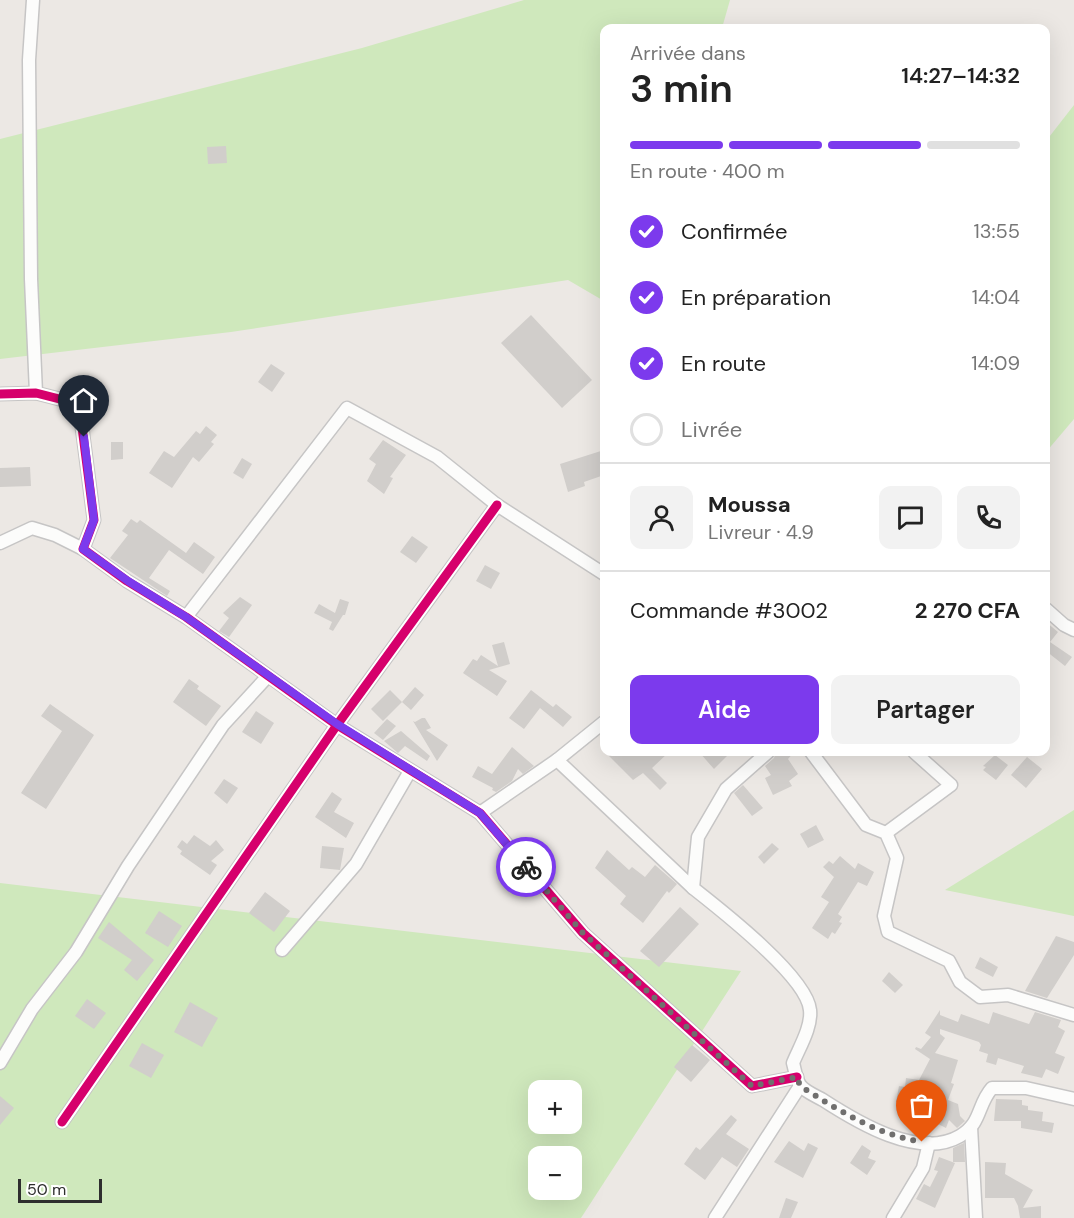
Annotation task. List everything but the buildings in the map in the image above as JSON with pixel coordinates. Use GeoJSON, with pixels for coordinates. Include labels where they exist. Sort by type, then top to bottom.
{"type":"FeatureCollection","features":[{"type":"Feature","properties":{"kind":"street"},"geometry":{"type":"LineString","coordinates":[[33,0],[29,60],[31,279],[36,393]]}},
{"type":"Feature","properties":{"kind":"street"},"geometry":{"type":"LineString","coordinates":[[0,394],[36,393],[79,404],[94,520],[83,549]]}},
{"type":"Feature","properties":{"kind":"street"},"geometry":{"type":"LineString","coordinates":[[186,617],[347,408],[437,457],[496,505],[600,571]]}},
{"type":"Feature","properties":{"kind":"street"},"geometry":{"type":"LineString","coordinates":[[62,1122],[337,724],[496,505]]}},
{"type":"Feature","properties":{"kind":"street"},"geometry":{"type":"LineString","coordinates":[[0,543],[32,528],[55,535],[83,549],[128,581],[186,617],[337,724],[480,813],[583,933],[752,1086],[799,1082]]}},
{"type":"Feature","properties":{"kind":"street"},"geometry":{"type":"LineString","coordinates":[[1050,613],[1064,625],[1074,630]]}},
{"type":"Feature","properties":{"kind":"street"},"geometry":{"type":"LineString","coordinates":[[0,1063],[32,1009],[76,952],[128,866],[223,725],[268,675]]}},
{"type":"Feature","properties":{"kind":"street"},"geometry":{"type":"LineString","coordinates":[[480,813],[557,760],[600,725]]}},
{"type":"Feature","properties":{"kind":"street"},"geometry":{"type":"LineString","coordinates":[[693,888],[698,837],[726,789],[763,756]]}},
{"type":"Feature","properties":{"kind":"street"},"geometry":{"type":"LineString","coordinates":[[815,756],[866,825],[886,833],[897,858],[884,916],[888,932],[949,961],[960,982],[980,997],[1008,995],[1074,1016]]}},
{"type":"Feature","properties":{"kind":"street"},"geometry":{"type":"LineString","coordinates":[[886,833],[951,786],[918,756]]}},
{"type":"Feature","properties":{"kind":"street"},"geometry":{"type":"LineString","coordinates":[[557,760],[693,888],[781,964],[808,998],[811,1013],[793,1063],[799,1082],[851,1119],[898,1138],[929,1143],[959,1137],[975,1124],[982,1099],[992,1088],[1026,1088],[1074,1099]]}},
{"type":"Feature","properties":{"kind":"street"},"geometry":{"type":"LineString","coordinates":[[282,950],[356,864],[410,771]]}},
{"type":"Feature","properties":{"kind":"street"},"geometry":{"type":"LineString","coordinates":[[715,1218],[799,1082]]}},
{"type":"Feature","properties":{"kind":"street"},"geometry":{"type":"LineString","coordinates":[[971,1127],[976,1218]]}},
{"type":"Feature","properties":{"kind":"street"},"geometry":{"type":"LineString","coordinates":[[893,1218],[924,1168],[929,1143]]}},
{"type":"Feature","properties":{"kind":"green space"},"geometry":{"type":"Polygon","coordinates":[[[524,0],[730,0],[723,24],[600,24],[600,299],[568,280],[231,332],[0,359],[0,139],[362,48],[524,0]]]}},
{"type":"Feature","properties":{"kind":"green space"},"geometry":{"type":"Polygon","coordinates":[[[1074,105],[1074,419],[1050,447],[1050,136],[1074,105]]]}},
{"type":"Feature","properties":{"kind":"green space"},"geometry":{"type":"Polygon","coordinates":[[[1074,810],[1074,916],[945,890],[1074,810]]]}},
{"type":"Feature","properties":{"kind":"green space"},"geometry":{"type":"Polygon","coordinates":[[[0,883],[741,971],[581,1218],[0,1218],[0,883]]]}},
{"type":"Feature","properties":{"kind":"cycle path"},"geometry":{"type":"LineString","coordinates":[[0,394],[36,393],[79,404],[94,520],[83,549],[127,581],[186,617],[337,725],[480,813],[583,933],[752,1086],[797,1077]]}},
{"type":"Feature","properties":{"kind":"cycle path"},"geometry":{"type":"LineString","coordinates":[[62,1122],[337,725],[497,505]]}},
{"type":"Feature","properties":{"kind":"way so far"},"geometry":{"type":"LineString","coordinates":[[526,867],[583,933],[752,1086],[797,1077],[800,1086],[851,1119],[898,1138],[922,1142]]}},
{"type":"Feature","properties":{"kind":"route"},"geometry":{"type":"LineString","coordinates":[[84,437],[94,520],[83,549],[128,581],[186,617],[337,724],[480,813],[526,867]]}}]}
